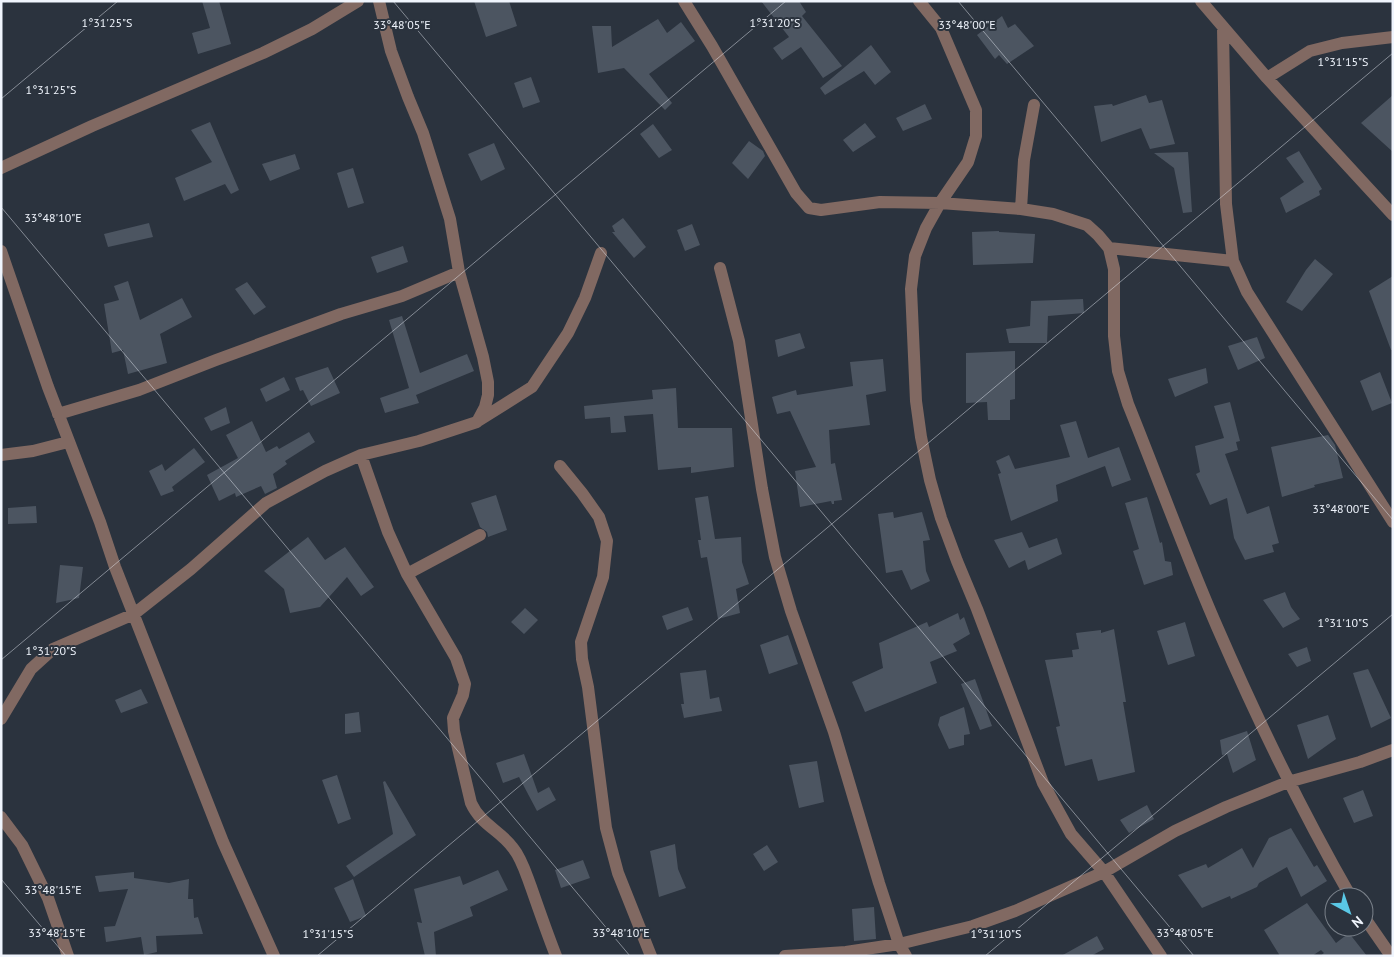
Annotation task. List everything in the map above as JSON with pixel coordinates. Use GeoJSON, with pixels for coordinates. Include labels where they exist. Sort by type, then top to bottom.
{"type":"FeatureCollection","features":[{"type":"Feature","properties":{"kind":"street"},"geometry":{"type":"LineString","coordinates":[[379,1],[391,51],[423,133],[450,219],[459,272],[474,322],[488,382],[488,396],[485,407],[476,422]]}},
{"type":"Feature","properties":{"kind":"street"},"geometry":{"type":"LineString","coordinates":[[684,1],[712,46],[796,193],[809,208],[821,210],[880,202],[940,203],[1021,209],[1053,214],[1086,225],[1109,248],[1114,270],[1114,336],[1118,371],[1128,404],[1217,628],[1288,782],[1345,887]]}},
{"type":"Feature","properties":{"kind":"street"},"geometry":{"type":"LineString","coordinates":[[919,1],[941,28],[976,110],[976,136],[968,162],[940,203],[926,228],[915,256],[911,289],[916,401],[930,480],[941,518],[957,561],[1043,783],[1071,834],[1104,872],[1161,956]]}},
{"type":"Feature","properties":{"kind":"street"},"geometry":{"type":"LineString","coordinates":[[1201,1],[1222,28],[1393,215]]}},
{"type":"Feature","properties":{"kind":"street"},"geometry":{"type":"LineString","coordinates":[[1,168],[92,126],[263,53],[312,29],[356,2]]}},
{"type":"Feature","properties":{"kind":"street"},"geometry":{"type":"LineString","coordinates":[[1222,28],[1226,204],[1233,261],[1247,292],[1393,522]]}},
{"type":"Feature","properties":{"kind":"street"},"geometry":{"type":"LineString","coordinates":[[1267,78],[1310,51],[1342,43],[1393,37]]}},
{"type":"Feature","properties":{"kind":"street"},"geometry":{"type":"LineString","coordinates":[[1021,209],[1024,160],[1034,105]]}},
{"type":"Feature","properties":{"kind":"street"},"geometry":{"type":"LineString","coordinates":[[1109,248],[1233,261]]}},
{"type":"Feature","properties":{"kind":"street"},"geometry":{"type":"LineString","coordinates":[[1,251],[68,442],[134,614],[223,842],[274,956]]}},
{"type":"Feature","properties":{"kind":"street"},"geometry":{"type":"LineString","coordinates":[[1,719],[31,669],[53,649],[134,614],[191,569],[266,503],[325,471],[361,455],[419,441],[476,422],[532,387],[568,333],[585,298],[601,253]]}},
{"type":"Feature","properties":{"kind":"street"},"geometry":{"type":"LineString","coordinates":[[720,268],[738,341],[775,557],[791,611],[834,732],[899,944],[906,956]]}},
{"type":"Feature","properties":{"kind":"street"},"geometry":{"type":"LineString","coordinates":[[58,414],[139,390],[341,314],[402,296],[459,272]]}},
{"type":"Feature","properties":{"kind":"street"},"geometry":{"type":"LineString","coordinates":[[1,455],[33,451],[68,442]]}},
{"type":"Feature","properties":{"kind":"street"},"geometry":{"type":"LineString","coordinates":[[361,455],[388,532],[407,574],[456,658],[462,672],[465,684],[463,695],[452,718],[476,814],[484,823],[502,835],[514,849],[524,868],[556,956]]}},
{"type":"Feature","properties":{"kind":"street"},"geometry":{"type":"LineString","coordinates":[[560,466],[599,517],[607,541],[603,577],[582,642],[582,659],[588,687],[606,828],[618,873],[651,956]]}},
{"type":"Feature","properties":{"kind":"street"},"geometry":{"type":"LineString","coordinates":[[407,574],[480,536]]}},
{"type":"Feature","properties":{"kind":"street"},"geometry":{"type":"LineString","coordinates":[[785,956],[846,952],[899,944],[973,926],[1015,912],[1104,872],[1175,831],[1226,808],[1288,782],[1360,762],[1393,750]]}},
{"type":"Feature","properties":{"kind":"street"},"geometry":{"type":"LineString","coordinates":[[1,817],[22,845],[48,898],[68,956]]}},
{"type":"Feature","properties":{"kind":"street"},"geometry":{"type":"LineString","coordinates":[[1374,931],[1391,956]]}},
{"type":"Feature","properties":{"kind":"building"},"geometry":{"type":"Polygon","coordinates":[[[202,1],[219,1],[231,44],[198,54],[192,33],[210,28],[202,1]]]}},
{"type":"Feature","properties":{"kind":"building"},"geometry":{"type":"Polygon","coordinates":[[[474,1],[509,1],[517,26],[486,37],[474,1]]]}},
{"type":"Feature","properties":{"kind":"building"},"geometry":{"type":"Polygon","coordinates":[[[761,1],[799,1],[806,12],[802,16],[842,66],[823,78],[801,47],[782,60],[773,48],[789,37],[761,1]]]}},
{"type":"Feature","properties":{"kind":"building"},"geometry":{"type":"Polygon","coordinates":[[[1002,16],[1008,28],[1015,24],[1034,46],[1007,64],[999,55],[995,59],[977,35],[1002,16]]]}},
{"type":"Feature","properties":{"kind":"building"},"geometry":{"type":"Polygon","coordinates":[[[658,19],[667,33],[681,22],[695,41],[649,74],[672,103],[665,110],[624,68],[598,73],[592,26],[611,26],[612,47],[658,19]]]}},
{"type":"Feature","properties":{"kind":"building"},"geometry":{"type":"Polygon","coordinates":[[[871,45],[891,72],[875,85],[864,71],[825,95],[820,88],[871,45]]]}},
{"type":"Feature","properties":{"kind":"building"},"geometry":{"type":"Polygon","coordinates":[[[531,77],[540,102],[523,108],[514,83],[531,77]]]}},
{"type":"Feature","properties":{"kind":"building"},"geometry":{"type":"Polygon","coordinates":[[[1146,95],[1149,103],[1162,100],[1175,144],[1150,149],[1141,128],[1101,142],[1094,106],[1112,104],[1113,106],[1146,95]]]}},
{"type":"Feature","properties":{"kind":"building"},"geometry":{"type":"Polygon","coordinates":[[[1393,95],[1393,152],[1361,123],[1393,95]]]}},
{"type":"Feature","properties":{"kind":"building"},"geometry":{"type":"Polygon","coordinates":[[[925,104],[932,119],[903,131],[896,118],[925,104]]]}},
{"type":"Feature","properties":{"kind":"building"},"geometry":{"type":"Polygon","coordinates":[[[210,122],[239,190],[231,194],[225,184],[184,201],[175,178],[212,162],[191,130],[210,122]]]}},
{"type":"Feature","properties":{"kind":"building"},"geometry":{"type":"Polygon","coordinates":[[[865,123],[876,137],[853,152],[843,140],[865,123]]]}},
{"type":"Feature","properties":{"kind":"building"},"geometry":{"type":"Polygon","coordinates":[[[653,124],[672,150],[659,158],[640,134],[653,124]]]}},
{"type":"Feature","properties":{"kind":"building"},"geometry":{"type":"Polygon","coordinates":[[[749,141],[763,151],[765,156],[748,179],[732,163],[749,141]]]}},
{"type":"Feature","properties":{"kind":"building"},"geometry":{"type":"Polygon","coordinates":[[[494,143],[505,169],[481,181],[468,154],[494,143]]]}},
{"type":"Feature","properties":{"kind":"building"},"geometry":{"type":"Polygon","coordinates":[[[1299,151],[1322,189],[1319,191],[1320,195],[1286,213],[1280,198],[1304,182],[1286,158],[1299,151]]]}},
{"type":"Feature","properties":{"kind":"building"},"geometry":{"type":"Polygon","coordinates":[[[1188,152],[1192,212],[1183,213],[1174,168],[1154,153],[1188,152]]]}},
{"type":"Feature","properties":{"kind":"building"},"geometry":{"type":"Polygon","coordinates":[[[295,154],[300,169],[270,181],[262,164],[295,154]]]}},
{"type":"Feature","properties":{"kind":"building"},"geometry":{"type":"Polygon","coordinates":[[[353,168],[364,203],[348,208],[337,173],[353,168]]]}},
{"type":"Feature","properties":{"kind":"building"},"geometry":{"type":"Polygon","coordinates":[[[623,218],[646,247],[634,258],[612,232],[615,232],[612,226],[623,218]]]}},
{"type":"Feature","properties":{"kind":"building"},"geometry":{"type":"Polygon","coordinates":[[[149,223],[153,237],[108,247],[104,234],[149,223]]]}},
{"type":"Feature","properties":{"kind":"building"},"geometry":{"type":"Polygon","coordinates":[[[692,224],[700,245],[685,251],[677,230],[692,224]]]}},
{"type":"Feature","properties":{"kind":"building"},"geometry":{"type":"Polygon","coordinates":[[[999,231],[1035,234],[1033,263],[973,265],[972,232],[999,231]]]}},
{"type":"Feature","properties":{"kind":"building"},"geometry":{"type":"Polygon","coordinates":[[[403,246],[408,262],[377,273],[371,257],[403,246]]]}},
{"type":"Feature","properties":{"kind":"building"},"geometry":{"type":"Polygon","coordinates":[[[1315,259],[1333,274],[1302,311],[1286,302],[1315,259]]]}},
{"type":"Feature","properties":{"kind":"building"},"geometry":{"type":"Polygon","coordinates":[[[1393,276],[1393,350],[1391,350],[1369,291],[1393,276]]]}},
{"type":"Feature","properties":{"kind":"building"},"geometry":{"type":"Polygon","coordinates":[[[128,281],[140,320],[182,298],[192,317],[160,334],[167,363],[128,374],[123,350],[112,353],[104,304],[119,300],[114,286],[128,281]]]}},
{"type":"Feature","properties":{"kind":"building"},"geometry":{"type":"Polygon","coordinates":[[[247,282],[266,307],[254,315],[235,289],[247,282]]]}},
{"type":"Feature","properties":{"kind":"building"},"geometry":{"type":"Polygon","coordinates":[[[1083,299],[1084,313],[1048,316],[1047,343],[1009,343],[1006,329],[1030,326],[1031,301],[1083,299]]]}},
{"type":"Feature","properties":{"kind":"building"},"geometry":{"type":"Polygon","coordinates":[[[402,316],[420,373],[467,354],[474,371],[416,395],[419,403],[385,413],[380,398],[409,388],[389,320],[402,316]]]}},
{"type":"Feature","properties":{"kind":"building"},"geometry":{"type":"Polygon","coordinates":[[[800,333],[805,348],[778,357],[775,340],[800,333]]]}},
{"type":"Feature","properties":{"kind":"building"},"geometry":{"type":"Polygon","coordinates":[[[1257,337],[1265,358],[1238,370],[1228,346],[1257,337]]]}},
{"type":"Feature","properties":{"kind":"building"},"geometry":{"type":"Polygon","coordinates":[[[1015,351],[1015,399],[1010,400],[1010,420],[988,420],[987,402],[966,403],[966,353],[1015,351]]]}},
{"type":"Feature","properties":{"kind":"building"},"geometry":{"type":"Polygon","coordinates":[[[883,359],[886,391],[866,395],[870,425],[829,430],[831,464],[835,463],[842,500],[834,501],[834,504],[831,501],[800,507],[795,471],[816,467],[790,411],[777,414],[772,397],[796,390],[797,395],[853,386],[850,362],[883,359]]]}},
{"type":"Feature","properties":{"kind":"building"},"geometry":{"type":"Polygon","coordinates":[[[328,367],[340,393],[311,406],[303,390],[300,391],[295,378],[328,367]]]}},
{"type":"Feature","properties":{"kind":"building"},"geometry":{"type":"Polygon","coordinates":[[[1206,368],[1208,383],[1175,397],[1168,379],[1206,368]]]}},
{"type":"Feature","properties":{"kind":"building"},"geometry":{"type":"Polygon","coordinates":[[[1380,372],[1392,403],[1372,411],[1360,381],[1380,372]]]}},
{"type":"Feature","properties":{"kind":"building"},"geometry":{"type":"Polygon","coordinates":[[[284,377],[290,390],[266,402],[260,389],[284,377]]]}},
{"type":"Feature","properties":{"kind":"building"},"geometry":{"type":"Polygon","coordinates":[[[676,388],[678,428],[732,428],[734,467],[691,473],[691,467],[658,470],[653,414],[624,416],[626,432],[611,433],[610,417],[585,419],[584,406],[653,399],[652,390],[676,388]]]}},
{"type":"Feature","properties":{"kind":"building"},"geometry":{"type":"Polygon","coordinates":[[[1230,402],[1240,441],[1236,442],[1238,450],[1225,454],[1247,514],[1269,506],[1279,543],[1272,545],[1274,552],[1245,560],[1234,538],[1227,498],[1210,505],[1196,474],[1200,472],[1195,446],[1224,438],[1214,406],[1230,402]]]}},
{"type":"Feature","properties":{"kind":"building"},"geometry":{"type":"Polygon","coordinates":[[[226,407],[230,423],[211,431],[204,418],[226,407]]]}},
{"type":"Feature","properties":{"kind":"building"},"geometry":{"type":"Polygon","coordinates":[[[252,421],[266,452],[277,446],[279,449],[309,432],[315,442],[285,461],[287,464],[273,474],[277,488],[265,494],[261,486],[236,497],[235,493],[219,501],[207,475],[238,458],[226,435],[252,421]]]}},
{"type":"Feature","properties":{"kind":"building"},"geometry":{"type":"Polygon","coordinates":[[[1076,421],[1088,458],[1119,447],[1131,480],[1112,487],[1105,466],[1056,485],[1058,501],[1011,521],[998,474],[1001,473],[996,461],[1009,455],[1015,469],[1070,457],[1060,425],[1076,421]]]}},
{"type":"Feature","properties":{"kind":"building"},"geometry":{"type":"Polygon","coordinates":[[[1328,435],[1335,445],[1343,478],[1314,485],[1315,487],[1282,497],[1271,447],[1328,435]]]}},
{"type":"Feature","properties":{"kind":"building"},"geometry":{"type":"Polygon","coordinates":[[[194,448],[205,462],[172,487],[174,491],[161,496],[149,471],[162,464],[165,471],[194,448]]]}},
{"type":"Feature","properties":{"kind":"building"},"geometry":{"type":"Polygon","coordinates":[[[496,495],[507,530],[488,537],[487,532],[480,527],[471,503],[496,495]]]}},
{"type":"Feature","properties":{"kind":"building"},"geometry":{"type":"Polygon","coordinates":[[[708,496],[715,539],[741,537],[742,562],[749,584],[736,589],[740,613],[718,619],[707,557],[701,558],[698,540],[701,540],[695,498],[708,496]]]}},
{"type":"Feature","properties":{"kind":"building"},"geometry":{"type":"Polygon","coordinates":[[[1147,497],[1160,543],[1162,542],[1165,561],[1171,562],[1173,575],[1144,585],[1133,551],[1139,549],[1125,503],[1147,497]]]}},
{"type":"Feature","properties":{"kind":"building"},"geometry":{"type":"Polygon","coordinates":[[[36,506],[37,523],[8,524],[8,508],[36,506]]]}},
{"type":"Feature","properties":{"kind":"building"},"geometry":{"type":"Polygon","coordinates":[[[893,512],[894,518],[922,512],[930,540],[923,541],[926,571],[930,581],[911,590],[902,570],[886,573],[878,514],[893,512]]]}},
{"type":"Feature","properties":{"kind":"building"},"geometry":{"type":"Polygon","coordinates":[[[1022,532],[1029,548],[1057,538],[1062,554],[1028,570],[1025,560],[1009,568],[994,540],[1022,532]]]}},
{"type":"Feature","properties":{"kind":"building"},"geometry":{"type":"Polygon","coordinates":[[[308,537],[325,560],[345,547],[374,587],[361,596],[347,577],[320,607],[290,613],[284,589],[264,571],[308,537]]]}},
{"type":"Feature","properties":{"kind":"building"},"geometry":{"type":"Polygon","coordinates":[[[60,565],[83,567],[79,598],[56,603],[60,565]]]}},
{"type":"Feature","properties":{"kind":"building"},"geometry":{"type":"Polygon","coordinates":[[[1285,592],[1291,607],[1300,619],[1283,628],[1263,600],[1285,592]]]}},
{"type":"Feature","properties":{"kind":"building"},"geometry":{"type":"Polygon","coordinates":[[[688,607],[693,620],[667,630],[662,616],[688,607]]]}},
{"type":"Feature","properties":{"kind":"building"},"geometry":{"type":"Polygon","coordinates":[[[525,608],[538,620],[524,634],[511,622],[525,608]]]}},
{"type":"Feature","properties":{"kind":"building"},"geometry":{"type":"Polygon","coordinates":[[[958,613],[960,620],[964,617],[970,634],[953,644],[957,651],[930,662],[937,683],[865,712],[852,682],[883,668],[879,643],[927,622],[929,627],[958,613]]]}},
{"type":"Feature","properties":{"kind":"building"},"geometry":{"type":"Polygon","coordinates":[[[1185,622],[1195,656],[1168,665],[1157,631],[1185,622]]]}},
{"type":"Feature","properties":{"kind":"building"},"geometry":{"type":"Polygon","coordinates":[[[1114,629],[1126,702],[1123,702],[1135,772],[1098,781],[1092,759],[1065,766],[1056,727],[1060,726],[1045,660],[1073,657],[1072,650],[1079,649],[1076,633],[1101,630],[1101,633],[1114,629]]]}},
{"type":"Feature","properties":{"kind":"building"},"geometry":{"type":"Polygon","coordinates":[[[788,635],[798,664],[769,674],[760,645],[788,635]]]}},
{"type":"Feature","properties":{"kind":"building"},"geometry":{"type":"Polygon","coordinates":[[[1307,647],[1311,661],[1297,667],[1288,654],[1307,647]]]}},
{"type":"Feature","properties":{"kind":"building"},"geometry":{"type":"Polygon","coordinates":[[[1368,669],[1391,718],[1371,728],[1353,673],[1368,669]]]}},
{"type":"Feature","properties":{"kind":"building"},"geometry":{"type":"Polygon","coordinates":[[[706,670],[710,699],[719,697],[722,711],[684,718],[681,704],[684,704],[680,673],[706,670]]]}},
{"type":"Feature","properties":{"kind":"building"},"geometry":{"type":"Polygon","coordinates":[[[975,679],[992,726],[980,730],[961,684],[975,679]]]}},
{"type":"Feature","properties":{"kind":"building"},"geometry":{"type":"Polygon","coordinates":[[[141,689],[148,703],[121,713],[115,700],[141,689]]]}},
{"type":"Feature","properties":{"kind":"building"},"geometry":{"type":"Polygon","coordinates":[[[964,707],[970,734],[964,735],[964,745],[949,749],[938,725],[940,717],[964,707]]]}},
{"type":"Feature","properties":{"kind":"building"},"geometry":{"type":"Polygon","coordinates":[[[359,712],[361,732],[345,734],[345,714],[359,712]]]}},
{"type":"Feature","properties":{"kind":"building"},"geometry":{"type":"Polygon","coordinates":[[[1328,715],[1336,739],[1308,759],[1297,725],[1328,715]]]}},
{"type":"Feature","properties":{"kind":"building"},"geometry":{"type":"Polygon","coordinates":[[[1247,731],[1256,760],[1233,773],[1227,754],[1222,755],[1220,740],[1247,731]]]}},
{"type":"Feature","properties":{"kind":"building"},"geometry":{"type":"Polygon","coordinates":[[[524,754],[538,793],[549,787],[556,800],[537,811],[519,777],[503,783],[496,763],[524,754]]]}},
{"type":"Feature","properties":{"kind":"building"},"geometry":{"type":"Polygon","coordinates":[[[817,761],[824,802],[799,808],[789,765],[817,761]]]}},
{"type":"Feature","properties":{"kind":"building"},"geometry":{"type":"Polygon","coordinates":[[[337,775],[351,819],[338,824],[322,780],[337,775]]]}},
{"type":"Feature","properties":{"kind":"building"},"geometry":{"type":"Polygon","coordinates":[[[385,781],[416,835],[354,877],[346,866],[393,834],[383,782],[385,781]]]}},
{"type":"Feature","properties":{"kind":"building"},"geometry":{"type":"Polygon","coordinates":[[[1363,790],[1373,816],[1354,823],[1343,798],[1363,790]]]}},
{"type":"Feature","properties":{"kind":"building"},"geometry":{"type":"Polygon","coordinates":[[[1147,805],[1154,819],[1129,833],[1120,820],[1147,805]]]}},
{"type":"Feature","properties":{"kind":"building"},"geometry":{"type":"Polygon","coordinates":[[[1291,828],[1314,867],[1317,865],[1327,881],[1301,897],[1287,867],[1259,883],[1257,887],[1231,899],[1230,896],[1202,908],[1178,875],[1206,864],[1208,868],[1242,848],[1253,868],[1269,838],[1291,828]]]}},
{"type":"Feature","properties":{"kind":"building"},"geometry":{"type":"Polygon","coordinates":[[[675,844],[678,869],[686,888],[659,897],[650,851],[675,844]]]}},
{"type":"Feature","properties":{"kind":"building"},"geometry":{"type":"Polygon","coordinates":[[[767,845],[778,862],[764,871],[753,854],[767,845]]]}},
{"type":"Feature","properties":{"kind":"building"},"geometry":{"type":"Polygon","coordinates":[[[583,860],[590,878],[561,888],[555,870],[583,860]]]}},
{"type":"Feature","properties":{"kind":"building"},"geometry":{"type":"Polygon","coordinates":[[[498,870],[508,890],[470,907],[473,916],[434,932],[436,956],[425,956],[417,922],[422,923],[414,889],[460,876],[463,885],[498,870]]]}},
{"type":"Feature","properties":{"kind":"building"},"geometry":{"type":"Polygon","coordinates":[[[134,872],[134,878],[169,883],[189,879],[188,899],[193,899],[194,918],[198,917],[203,934],[156,936],[157,952],[144,955],[141,937],[106,942],[104,927],[115,926],[128,889],[99,892],[95,876],[134,872]]]}},
{"type":"Feature","properties":{"kind":"building"},"geometry":{"type":"Polygon","coordinates":[[[353,879],[366,916],[350,922],[334,888],[353,879]]]}},
{"type":"Feature","properties":{"kind":"building"},"geometry":{"type":"Polygon","coordinates":[[[1307,903],[1324,926],[1324,937],[1332,937],[1336,943],[1344,937],[1352,937],[1367,956],[1320,956],[1324,953],[1321,950],[1312,956],[1280,956],[1264,930],[1307,903]]]}},
{"type":"Feature","properties":{"kind":"building"},"geometry":{"type":"Polygon","coordinates":[[[874,907],[876,939],[854,941],[852,909],[874,907]]]}},
{"type":"Feature","properties":{"kind":"building"},"geometry":{"type":"Polygon","coordinates":[[[1097,936],[1104,949],[1091,956],[1061,956],[1097,936]]]}}]}
